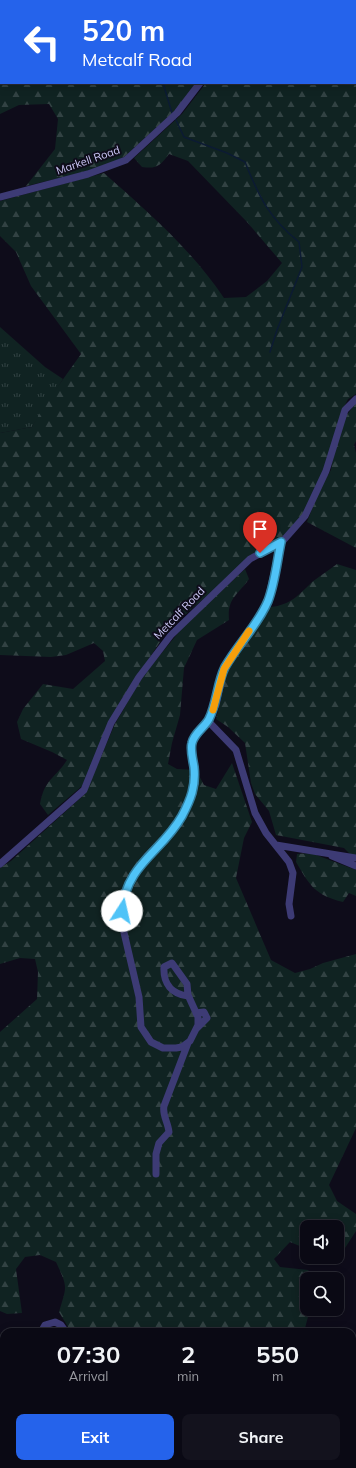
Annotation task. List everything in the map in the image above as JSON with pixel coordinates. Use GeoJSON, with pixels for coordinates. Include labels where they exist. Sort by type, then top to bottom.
{"type":"FeatureCollection","features":[{"type":"Feature","properties":{"kind":"street","name":"Markell Road"},"geometry":{"type":"LineString","coordinates":[[0,197],[88,174],[126,160],[177,113],[199,84]]}},
{"type":"Feature","properties":{"kind":"street","name":"Metcalf Road"},"geometry":{"type":"LineString","coordinates":[[0,864],[84,790],[111,723],[139,678],[171,635],[250,559],[281,542],[305,516],[326,471],[346,410],[356,399]]}},
{"type":"Feature","properties":{"kind":"street"},"geometry":{"type":"LineString","coordinates":[[188,1043],[176,1048],[163,1048],[151,1042],[141,1027],[139,997],[127,950],[122,911],[125,891],[147,856],[168,836],[181,817],[193,794],[195,783],[192,743],[208,721],[216,705],[224,669],[255,624],[268,600],[281,542]]}},
{"type":"Feature","properties":{"kind":"street"},"geometry":{"type":"LineString","coordinates":[[208,721],[236,750],[255,813],[266,833],[289,862],[293,873],[289,904],[290,916]]}},
{"type":"Feature","properties":{"kind":"street"},"geometry":{"type":"LineString","coordinates":[[276,845],[356,858]]}},
{"type":"Feature","properties":{"kind":"street"},"geometry":{"type":"LineString","coordinates":[[321,852],[356,866]]}},
{"type":"Feature","properties":{"kind":"street"},"geometry":{"type":"LineString","coordinates":[[156,1174],[156,1154],[159,1143],[169,1132],[168,1124],[162,1112],[188,1043],[197,1028],[198,1017],[188,996],[187,984],[172,963],[167,964],[164,967],[163,977],[168,985],[179,994],[188,996]]}},
{"type":"Feature","properties":{"kind":"street"},"geometry":{"type":"LineString","coordinates":[[43,1328],[45,1325],[55,1322],[63,1328]]}},
{"type":"Feature","properties":{"kind":"green space"},"geometry":{"type":"Polygon","coordinates":[[[0,84],[195,84],[176,110],[123,158],[85,172],[26,186],[55,149],[58,119],[49,104],[19,105],[0,114],[0,84]]]}},
{"type":"Feature","properties":{"kind":"green space"},"geometry":{"type":"Polygon","coordinates":[[[205,84],[356,84],[356,394],[348,399],[343,409],[324,471],[304,514],[279,540],[218,586],[168,630],[121,700],[82,786],[48,815],[40,804],[44,789],[67,760],[21,739],[17,722],[23,709],[43,684],[73,689],[105,661],[103,651],[94,643],[66,655],[51,657],[0,655],[0,433],[32,427],[44,406],[81,354],[31,286],[16,252],[0,236],[0,201],[104,173],[183,247],[224,298],[246,297],[267,281],[282,263],[247,222],[188,161],[169,154],[158,166],[147,168],[142,167],[134,158],[182,114],[205,84]]]}},
{"type":"Feature","properties":{"kind":"green space"},"geometry":{"type":"Polygon","coordinates":[[[0,327],[45,367],[63,379],[32,427],[0,433],[0,327]]]}},
{"type":"Feature","properties":{"kind":"green space"},"geometry":{"type":"Polygon","coordinates":[[[356,403],[356,441],[354,445],[356,453],[356,548],[307,522],[319,491],[331,470],[334,451],[346,416],[356,403]]]}},
{"type":"Feature","properties":{"kind":"green space"},"geometry":{"type":"Polygon","coordinates":[[[337,564],[356,570],[356,860],[344,848],[276,835],[269,811],[255,794],[251,783],[245,743],[228,727],[216,719],[227,672],[241,647],[271,607],[284,604],[294,599],[312,582],[337,564]]]}},
{"type":"Feature","properties":{"kind":"green space"},"geometry":{"type":"Polygon","coordinates":[[[245,569],[249,579],[234,597],[230,607],[229,620],[197,640],[184,668],[180,715],[168,764],[177,769],[196,770],[204,785],[216,789],[232,763],[252,822],[244,838],[236,878],[271,960],[295,973],[310,969],[323,963],[356,954],[356,1128],[329,1185],[337,1201],[356,1214],[356,1231],[344,1250],[344,1220],[300,1220],[300,1246],[290,1242],[274,1259],[280,1267],[308,1270],[310,1272],[300,1272],[300,1316],[308,1316],[305,1328],[69,1328],[59,1312],[65,1291],[63,1277],[56,1262],[40,1255],[25,1257],[16,1269],[22,1313],[7,1314],[0,1311],[0,1032],[37,999],[38,972],[35,959],[20,958],[0,964],[0,868],[11,861],[85,794],[115,724],[143,676],[183,627],[245,569]]]}},
{"type":"Feature","properties":{"kind":"green space"},"geometry":{"type":"Polygon","coordinates":[[[311,853],[356,870],[356,896],[349,893],[343,902],[326,896],[314,888],[296,862],[297,854],[311,853]]]}},
{"type":"Feature","properties":{"kind":"waterway"},"geometry":{"type":"LineString","coordinates":[[163,84],[172,113]]}},
{"type":"Feature","properties":{"kind":"waterway"},"geometry":{"type":"LineString","coordinates":[[175,118],[184,137],[227,153],[245,162],[260,196],[272,215],[299,242],[302,267],[277,330],[270,352]]}},
{"type":"Feature","properties":{"kind":"slow traffic"},"geometry":{"type":"LineString","coordinates":[[213,710],[216,705],[224,669],[249,631]]}},
{"type":"Feature","properties":{"kind":"route"},"geometry":{"type":"LineString","coordinates":[[122,911],[125,891],[136,872],[147,856],[168,836],[181,817],[193,794],[195,783],[192,743],[208,721],[216,705],[224,669],[265,608],[272,586],[281,542],[260,553]]}}]}
